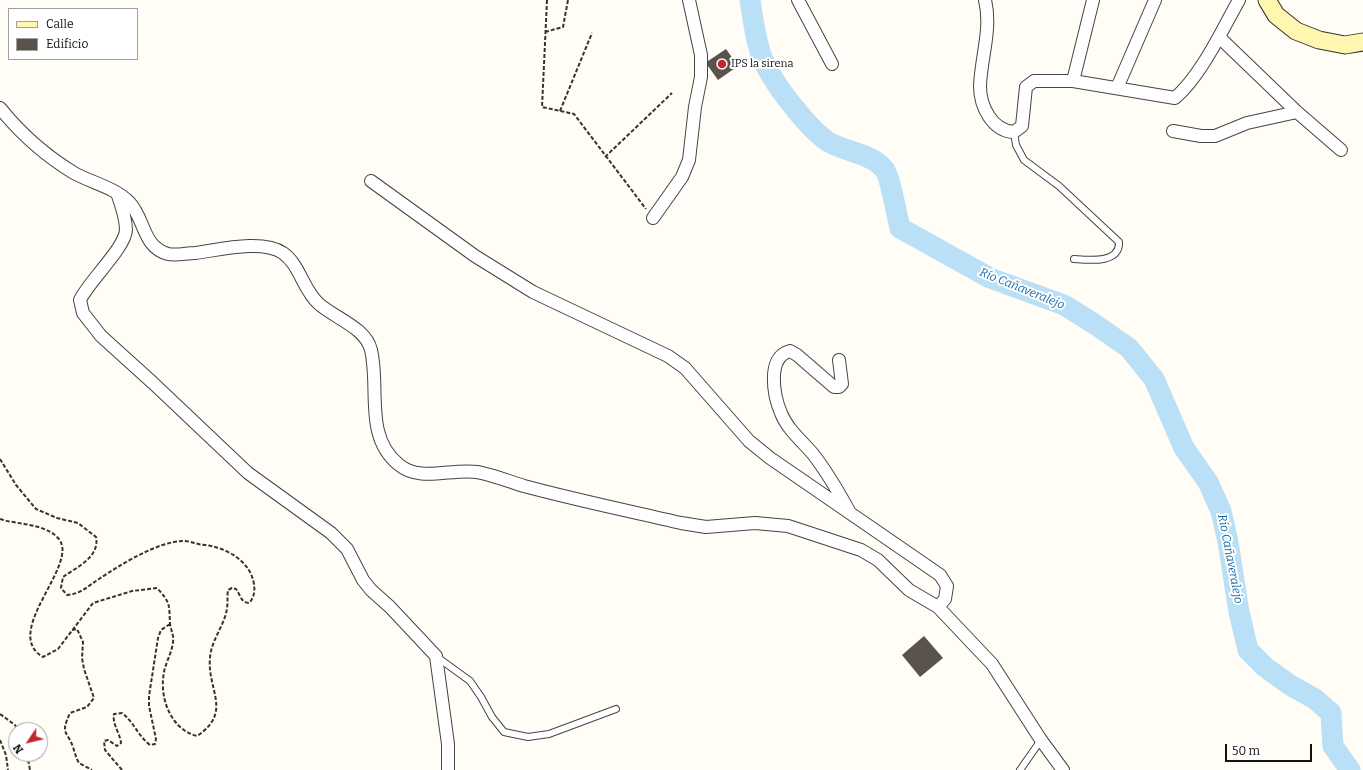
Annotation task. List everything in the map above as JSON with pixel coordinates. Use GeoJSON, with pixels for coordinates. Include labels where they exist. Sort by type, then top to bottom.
{"type":"FeatureCollection","features":[{"type":"Feature","properties":{"kind":"street"},"geometry":{"type":"LineString","coordinates":[[653,218],[682,177],[689,160],[695,107],[701,77],[701,55],[689,0]]}},
{"type":"Feature","properties":{"kind":"street"},"geometry":{"type":"LineString","coordinates":[[798,0],[832,64]]}},
{"type":"Feature","properties":{"kind":"street"},"geometry":{"type":"LineString","coordinates":[[985,0],[987,10],[987,39],[980,86],[989,117],[996,127],[1004,132],[1014,132],[1022,126],[1026,87],[1034,81],[1073,81],[1175,98],[1186,89],[1219,37],[1239,0]]}},
{"type":"Feature","properties":{"kind":"street"},"geometry":{"type":"LineString","coordinates":[[1073,81],[1094,0]]}},
{"type":"Feature","properties":{"kind":"street"},"geometry":{"type":"LineString","coordinates":[[1117,88],[1155,0]]}},
{"type":"Feature","properties":{"kind":"street"},"geometry":{"type":"LineString","coordinates":[[1267,0],[1276,15],[1296,31],[1319,40],[1345,45],[1363,42]]}},
{"type":"Feature","properties":{"kind":"street"},"geometry":{"type":"LineString","coordinates":[[1219,37],[1297,112],[1341,150]]}},
{"type":"Feature","properties":{"kind":"street"},"geometry":{"type":"LineString","coordinates":[[0,108],[30,140],[54,159],[75,173],[117,193],[131,204],[146,238],[157,249],[169,254],[252,246],[269,247],[283,254],[295,268],[306,288],[317,303],[365,338],[371,349],[376,421],[382,444],[390,457],[400,467],[414,473],[475,472],[524,486],[681,523],[706,527],[754,523],[788,526],[861,550],[878,560],[909,590],[938,607],[992,664],[1041,740],[1063,770]]}},
{"type":"Feature","properties":{"kind":"street"},"geometry":{"type":"LineString","coordinates":[[1173,131],[1201,136],[1215,136],[1247,124],[1297,112]]}},
{"type":"Feature","properties":{"kind":"street"},"geometry":{"type":"LineString","coordinates":[[371,181],[475,256],[533,292],[668,356],[685,368],[749,441],[770,458],[940,575],[947,586],[945,599],[938,607]]}},
{"type":"Feature","properties":{"kind":"street"},"geometry":{"type":"LineString","coordinates":[[117,193],[124,213],[126,231],[118,247],[86,288],[80,300],[83,313],[91,324],[248,473],[331,533],[348,549],[363,580],[371,590],[390,607],[436,656],[448,744],[448,770]]}},
{"type":"Feature","properties":{"kind":"street"},"geometry":{"type":"LineString","coordinates":[[839,360],[842,384],[839,387],[834,387],[797,355],[790,351],[784,353],[779,359],[775,369],[774,384],[781,414],[827,474],[851,514]]}},
{"type":"Feature","properties":{"kind":"lane"},"geometry":{"type":"LineString","coordinates":[[1014,132],[1016,145],[1024,160],[1059,186],[1119,242],[1119,249],[1116,254],[1109,258],[1074,259]]}},
{"type":"Feature","properties":{"kind":"lane"},"geometry":{"type":"LineString","coordinates":[[436,656],[470,681],[492,717],[504,732],[528,737],[549,734],[616,709]]}},
{"type":"Feature","properties":{"kind":"lane"},"geometry":{"type":"LineString","coordinates":[[1020,770],[1041,740]]}},
{"type":"Feature","properties":{"kind":"path"},"geometry":{"type":"LineString","coordinates":[[547,0],[542,107],[574,114],[605,158],[653,218]]}},
{"type":"Feature","properties":{"kind":"path"},"geometry":{"type":"LineString","coordinates":[[545,32],[563,27],[568,0]]}},
{"type":"Feature","properties":{"kind":"path"},"geometry":{"type":"LineString","coordinates":[[560,111],[592,33]]}},
{"type":"Feature","properties":{"kind":"path"},"geometry":{"type":"LineString","coordinates":[[605,158],[672,93]]}},
{"type":"Feature","properties":{"kind":"path"},"geometry":{"type":"LineString","coordinates":[[0,459],[16,485],[36,509],[57,518],[78,523],[96,537],[97,544],[87,560],[63,577],[61,588],[67,595],[86,589],[114,569],[162,544],[184,541],[209,546],[233,554],[246,566],[252,577],[254,598],[249,603],[246,603],[236,589],[232,588],[228,590],[227,608],[212,646],[210,658],[216,694],[216,712],[211,726],[197,736],[187,733],[178,727],[171,717],[164,697],[162,682],[173,643],[174,633],[170,624],[171,619],[168,602],[157,588],[145,588],[132,591],[93,603],[58,649],[43,657],[35,653],[27,641],[28,627]]}},
{"type":"Feature","properties":{"kind":"path"},"geometry":{"type":"LineString","coordinates":[[0,519],[42,528],[58,538],[63,547],[61,559],[36,604]]}},
{"type":"Feature","properties":{"kind":"path"},"geometry":{"type":"LineString","coordinates":[[122,770],[105,750],[103,744],[104,741],[108,740],[117,746],[121,743],[113,718],[114,714],[122,712],[129,718],[145,742],[150,745],[154,744],[156,739],[149,706],[151,684],[158,638],[161,630],[170,624]]}},
{"type":"Feature","properties":{"kind":"path"},"geometry":{"type":"LineString","coordinates":[[71,630],[77,629],[83,642],[82,658],[84,669],[94,698],[87,707],[70,714],[64,725],[66,736],[73,747],[79,763],[92,770]]}},
{"type":"Feature","properties":{"kind":"path"},"geometry":{"type":"LineString","coordinates":[[0,714],[11,722]]}},
{"type":"Feature","properties":{"kind":"path"},"geometry":{"type":"LineString","coordinates":[[0,740],[6,755],[8,770]]}},
{"type":"Feature","properties":{"kind":"building","name":"IPS la sirena"},"geometry":{"type":"Polygon","coordinates":[[[726,49],[738,66],[718,80],[708,66],[708,61],[726,49]]]}},
{"type":"Feature","properties":{"kind":"building"},"geometry":{"type":"Polygon","coordinates":[[[924,636],[943,658],[920,677],[902,655],[924,636]]]}},
{"type":"Feature","properties":{"kind":"waterway","name":"Río Cañaveralejo"},"geometry":{"type":"LineString","coordinates":[[750,0],[754,28],[762,57],[773,78],[809,125],[827,141],[841,148],[872,159],[884,169],[891,187],[900,228],[990,278],[1064,305],[1129,348],[1154,379],[1184,448],[1208,482],[1221,511],[1228,542],[1239,612],[1248,650],[1265,667],[1290,685],[1315,699],[1331,713],[1333,746],[1350,770]]}},
{"type":"Feature","properties":{"kind":"place","name":"IPS la sirena"},"geometry":{"type":"Point","coordinates":[722,64]}}]}
